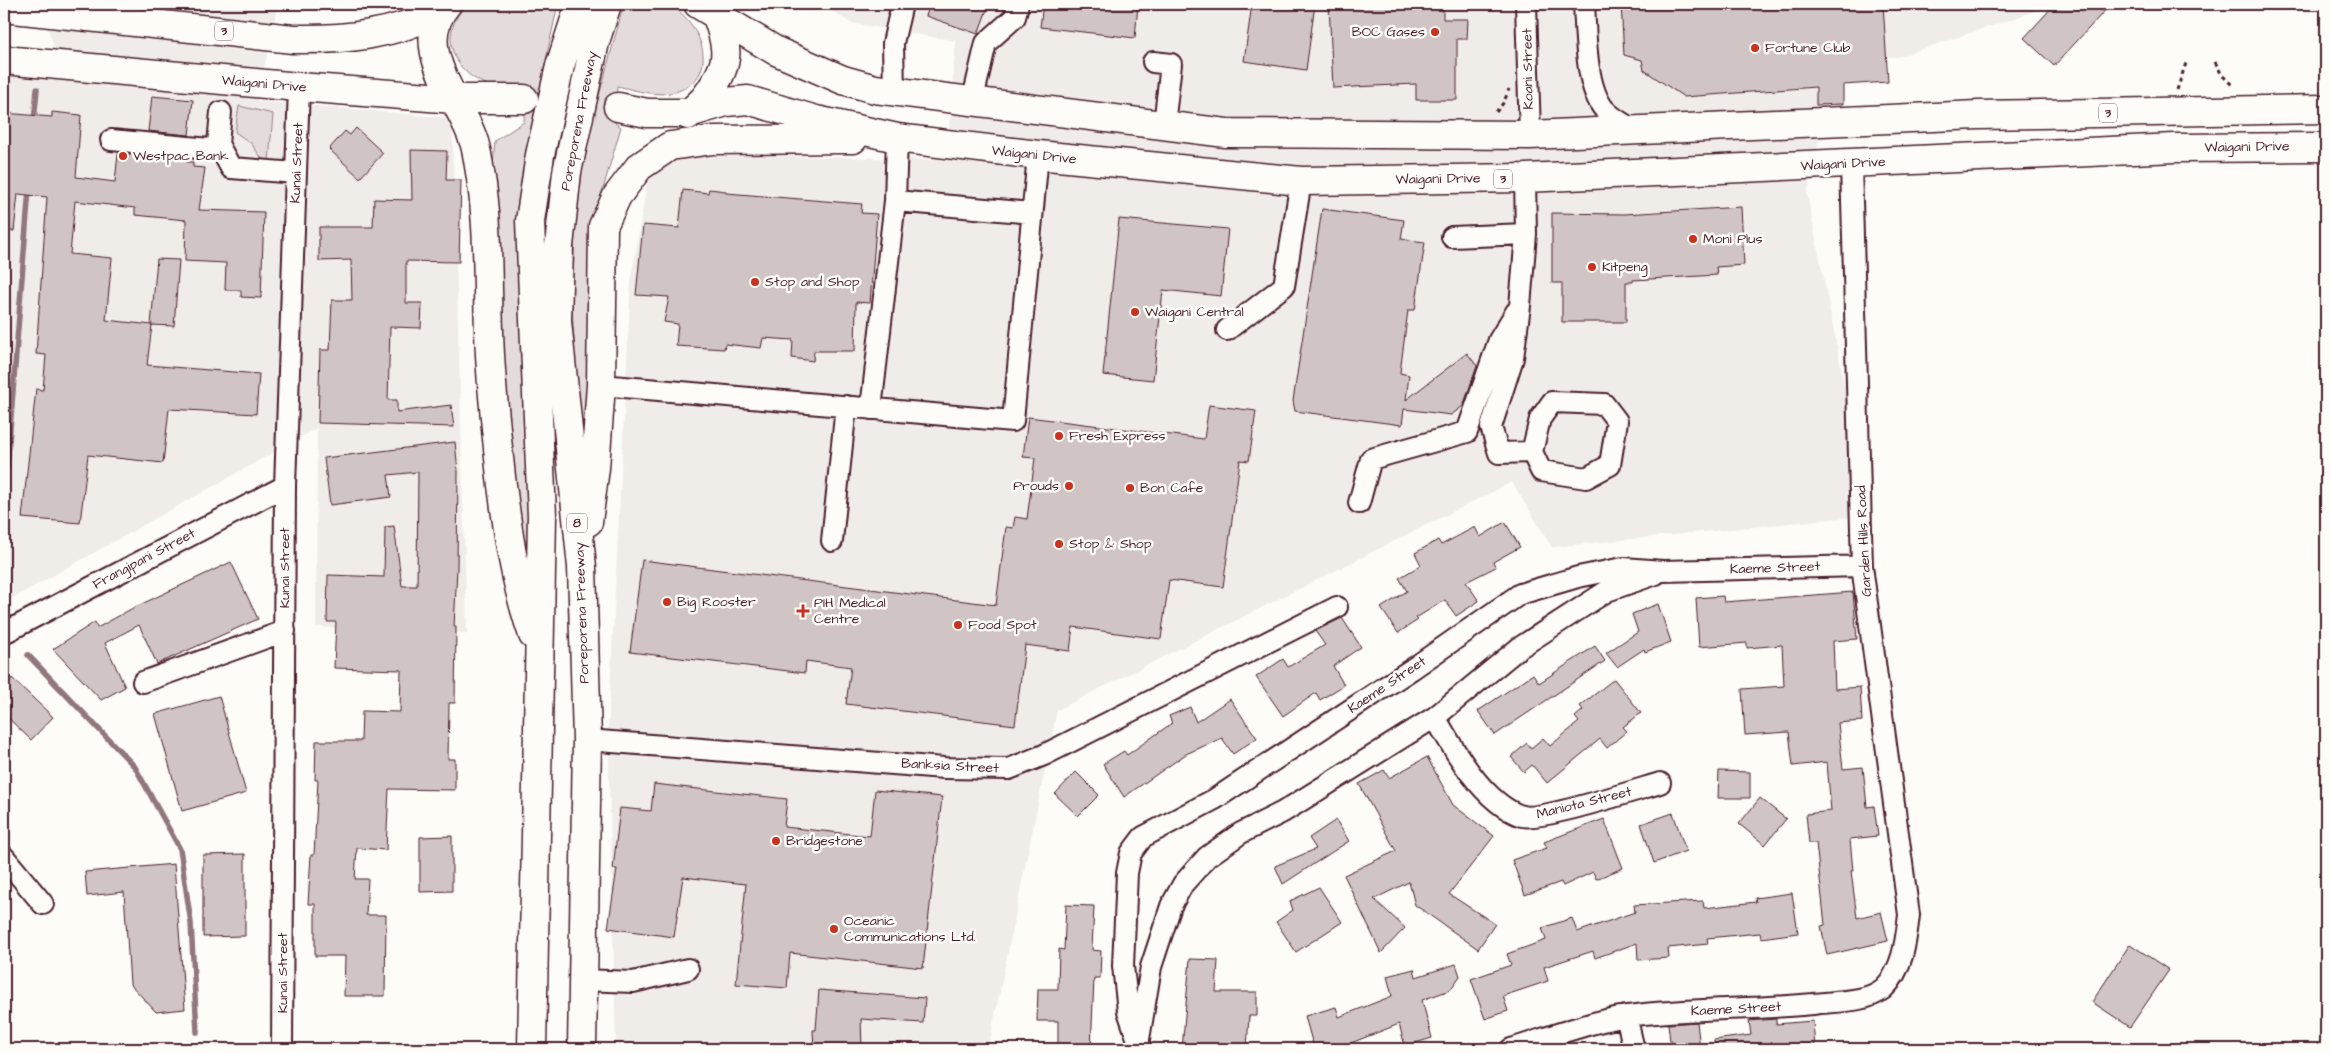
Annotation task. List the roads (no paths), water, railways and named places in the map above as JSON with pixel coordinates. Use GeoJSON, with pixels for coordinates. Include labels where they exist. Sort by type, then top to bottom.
{"type":"FeatureCollection","features":[{"type":"Feature","properties":{"kind":"highway","name":"Poreporena Freeway"},"geometry":{"type":"LineString","coordinates":[[532,1049],[542,516],[530,221],[540,156],[560,66],[580,4]]}},
{"type":"Feature","properties":{"kind":"highway","name":"Poreporena Freeway"},"geometry":{"type":"LineString","coordinates":[[582,1049],[587,740],[582,567],[557,321],[559,246],[567,172],[595,42],[608,4]]}},
{"type":"Feature","properties":{"kind":"highway"},"geometry":{"type":"LineString","coordinates":[[444,7],[436,23],[435,49],[445,86],[456,99],[474,140],[482,188],[495,432],[506,530],[520,598],[539,653]]}},
{"type":"Feature","properties":{"kind":"highway","name":"3"},"geometry":{"type":"LineString","coordinates":[[4,8],[97,11],[293,39],[325,40],[354,38],[414,24],[444,7]]}},
{"type":"Feature","properties":{"kind":"highway"},"geometry":{"type":"LineString","coordinates":[[582,567],[595,468],[601,385],[603,226],[617,196],[639,167],[670,146],[689,113],[704,99],[723,70],[727,57],[722,32],[709,7]]}},
{"type":"Feature","properties":{"kind":"highway","name":"3"},"geometry":{"type":"LineString","coordinates":[[709,7],[776,51],[843,80],[875,90],[1226,133],[1530,135],[1978,115],[2326,109]]}},
{"type":"Feature","properties":{"kind":"highway","name":"Waigani Drive"},"geometry":{"type":"LineString","coordinates":[[4,60],[456,99],[524,99]]}},
{"type":"Feature","properties":{"kind":"highway","name":"Waigani Drive"},"geometry":{"type":"LineString","coordinates":[[618,107],[647,113],[689,113],[726,102],[748,100],[816,120],[897,138],[1038,155],[1301,181],[1525,178],[1716,171],[2175,148],[2326,147]]}},
{"type":"Feature","properties":{"kind":"highway"},"geometry":{"type":"LineString","coordinates":[[2224,111],[2218,125],[2222,136],[2326,135]]}},
{"type":"Feature","properties":{"kind":"highway"},"geometry":{"type":"LineString","coordinates":[[1978,115],[2014,129],[2171,125],[2177,136],[2175,148]]}},
{"type":"Feature","properties":{"kind":"highway"},"geometry":{"type":"LineString","coordinates":[[1530,135],[1532,151],[1541,164],[1695,160],[1716,171]]}},
{"type":"Feature","properties":{"kind":"highway"},"geometry":{"type":"LineString","coordinates":[[670,146],[713,140],[897,138]]}},
{"type":"Feature","properties":{"kind":"street"},"geometry":{"type":"LineString","coordinates":[[894,91],[893,43],[902,4]]}},
{"type":"Feature","properties":{"kind":"street"},"geometry":{"type":"LineString","coordinates":[[972,103],[986,43],[1015,17],[1018,4]]}},
{"type":"Feature","properties":{"kind":"street","name":"Koani Street"},"geometry":{"type":"LineString","coordinates":[[1526,4],[1530,135]]}},
{"type":"Feature","properties":{"kind":"street"},"geometry":{"type":"LineString","coordinates":[[1584,4],[1594,88],[1603,108],[1619,122],[1636,130]]}},
{"type":"Feature","properties":{"kind":"street"},"geometry":{"type":"LineString","coordinates":[[1153,62],[1170,64],[1164,125]]}},
{"type":"Feature","properties":{"kind":"street","name":"Kunai Street"},"geometry":{"type":"LineString","coordinates":[[282,1049],[285,486],[300,87]]}},
{"type":"Feature","properties":{"kind":"street"},"geometry":{"type":"LineString","coordinates":[[221,112],[218,144],[231,168],[296,173]]}},
{"type":"Feature","properties":{"kind":"street"},"geometry":{"type":"LineString","coordinates":[[871,409],[895,201],[897,138]]}},
{"type":"Feature","properties":{"kind":"street"},"geometry":{"type":"LineString","coordinates":[[111,140],[210,149],[218,144]]}},
{"type":"Feature","properties":{"kind":"street"},"geometry":{"type":"LineString","coordinates":[[601,385],[1013,422],[1038,155]]}},
{"type":"Feature","properties":{"kind":"street","name":"Garden Hills Road"},"geometry":{"type":"LineString","coordinates":[[1851,164],[1862,566],[1909,916]]}},
{"type":"Feature","properties":{"kind":"street"},"geometry":{"type":"LineString","coordinates":[[1525,178],[1526,234],[1520,306],[1513,358],[1491,427],[1499,453],[1532,452]]}},
{"type":"Feature","properties":{"kind":"street"},"geometry":{"type":"LineString","coordinates":[[1227,330],[1284,286],[1301,181]]}},
{"type":"Feature","properties":{"kind":"street"},"geometry":{"type":"LineString","coordinates":[[895,201],[1032,213]]}},
{"type":"Feature","properties":{"kind":"street"},"geometry":{"type":"LineString","coordinates":[[1452,237],[1526,234]]}},
{"type":"Feature","properties":{"kind":"street"},"geometry":{"type":"LineString","coordinates":[[1359,503],[1371,460],[1467,432],[1499,340],[1520,306]]}},
{"type":"Feature","properties":{"kind":"street"},"geometry":{"type":"LineString","coordinates":[[1552,402],[1604,404],[1617,421],[1610,465],[1586,478],[1541,471],[1532,452],[1540,419],[1552,402]]}},
{"type":"Feature","properties":{"kind":"street"},"geometry":{"type":"LineString","coordinates":[[832,541],[846,406]]}},
{"type":"Feature","properties":{"kind":"street","name":"Frangipani Street"},"geometry":{"type":"LineString","coordinates":[[4,633],[285,486]]}},
{"type":"Feature","properties":{"kind":"street","name":"Kaeme Street"},"geometry":{"type":"LineString","coordinates":[[1140,1045],[1128,1011],[1124,958],[1127,873],[1131,853],[1143,837],[1215,800],[1412,669],[1520,594],[1578,577],[1623,568],[1663,571],[1862,566]]}},
{"type":"Feature","properties":{"kind":"street"},"geometry":{"type":"LineString","coordinates":[[1140,1045],[1150,967],[1170,906],[1183,884],[1206,857],[1241,833],[1283,812],[1435,717],[1520,648],[1607,591],[1663,571]]}},
{"type":"Feature","properties":{"kind":"street","name":"Banksia Street"},"geometry":{"type":"LineString","coordinates":[[587,740],[944,768],[1009,769],[1052,751],[1337,607]]}},
{"type":"Feature","properties":{"kind":"street"},"geometry":{"type":"LineString","coordinates":[[143,682],[285,631]]}},
{"type":"Feature","properties":{"kind":"street","name":"Maniota Street"},"geometry":{"type":"LineString","coordinates":[[1435,717],[1454,752],[1484,789],[1508,809],[1524,816],[1544,815],[1660,784]]}},
{"type":"Feature","properties":{"kind":"street"},"geometry":{"type":"LineString","coordinates":[[4,857],[43,904]]}},
{"type":"Feature","properties":{"kind":"street","name":"Kaeme Street"},"geometry":{"type":"LineString","coordinates":[[1511,1049],[1626,1016],[1730,1007],[1792,1006],[1860,999],[1882,989],[1898,969],[1906,938],[1909,916]]}},
{"type":"Feature","properties":{"kind":"street"},"geometry":{"type":"LineString","coordinates":[[583,980],[634,982],[688,969]]}},
{"type":"Feature","properties":{"kind":"street"},"geometry":{"type":"LineString","coordinates":[[1626,1016],[1634,1049]]}},
{"type":"Feature","properties":{"kind":"waterway"},"geometry":{"type":"LineString","coordinates":[[34,122],[37,89]]}},
{"type":"Feature","properties":{"kind":"waterway"},"geometry":{"type":"LineString","coordinates":[[4,505],[29,189]]}},
{"type":"Feature","properties":{"kind":"waterway"},"geometry":{"type":"LineString","coordinates":[[28,655],[135,767],[180,849],[191,923],[197,1032]]}},
{"type":"Feature","properties":{"kind":"tunnel"},"geometry":{"type":"LineString","coordinates":[[528,100],[618,107]]}},
{"type":"Feature","properties":{"kind":"place","name":"BOC Gases"},"geometry":{"type":"Point","coordinates":[1435,32]}},
{"type":"Feature","properties":{"kind":"place","name":"Fortune Club"},"geometry":{"type":"Point","coordinates":[1755,48]}},
{"type":"Feature","properties":{"kind":"place","name":"Westpac Bank"},"geometry":{"type":"Point","coordinates":[123,156]}},
{"type":"Feature","properties":{"kind":"place","name":"Moni Plus"},"geometry":{"type":"Point","coordinates":[1693,239]}},
{"type":"Feature","properties":{"kind":"place","name":"Kitpeng"},"geometry":{"type":"Point","coordinates":[1592,267]}},
{"type":"Feature","properties":{"kind":"place","name":"Stop and Shop"},"geometry":{"type":"Point","coordinates":[755,282]}},
{"type":"Feature","properties":{"kind":"place","name":"Waigani Central"},"geometry":{"type":"Point","coordinates":[1135,312]}},
{"type":"Feature","properties":{"kind":"place","name":"Fresh Express"},"geometry":{"type":"Point","coordinates":[1059,436]}},
{"type":"Feature","properties":{"kind":"place","name":"Prouds"},"geometry":{"type":"Point","coordinates":[1069,486]}},
{"type":"Feature","properties":{"kind":"place","name":"Bon Cafe"},"geometry":{"type":"Point","coordinates":[1130,488]}},
{"type":"Feature","properties":{"kind":"place","name":"Stop & Shop"},"geometry":{"type":"Point","coordinates":[1059,544]}},
{"type":"Feature","properties":{"kind":"place","name":"Big Rooster"},"geometry":{"type":"Point","coordinates":[667,602]}},
{"type":"Feature","properties":{"kind":"place","name":"PIH Medical Centre"},"geometry":{"type":"Point","coordinates":[803,611]}},
{"type":"Feature","properties":{"kind":"place","name":"Food Spot"},"geometry":{"type":"Point","coordinates":[958,625]}},
{"type":"Feature","properties":{"kind":"place","name":"Bridgestone"},"geometry":{"type":"Point","coordinates":[776,841]}},
{"type":"Feature","properties":{"kind":"place","name":"Oceanic Communications Ltd."},"geometry":{"type":"Point","coordinates":[834,929]}}]}
